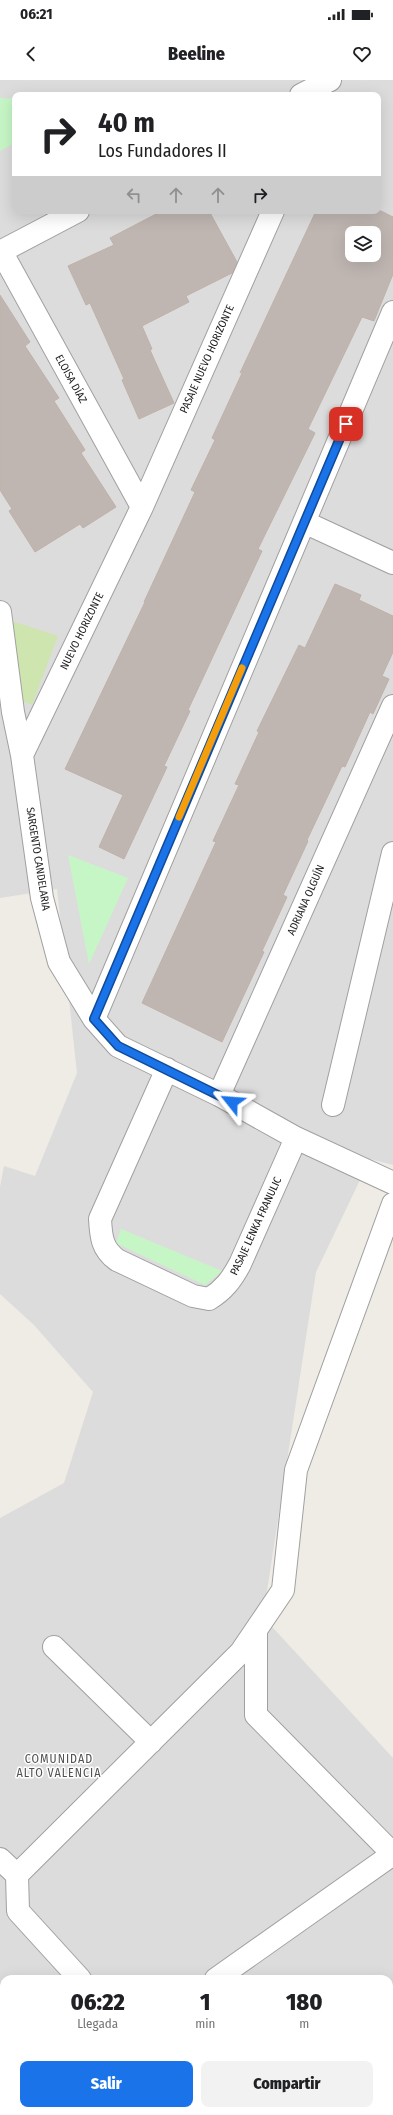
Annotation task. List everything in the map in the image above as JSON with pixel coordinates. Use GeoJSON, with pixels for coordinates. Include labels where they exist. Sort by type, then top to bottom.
{"type":"FeatureCollection","features":[{"type":"Feature","properties":{"kind":"street"},"geometry":{"type":"LineString","coordinates":[[307,92],[330,80]]}},
{"type":"Feature","properties":{"kind":"street"},"geometry":{"type":"LineString","coordinates":[[325,92],[330,80]]}},
{"type":"Feature","properties":{"kind":"street"},"geometry":{"type":"LineString","coordinates":[[1,251],[72,214]]}},
{"type":"Feature","properties":{"kind":"street","name":"PASAJE NUEVO HORIZONTE"},"geometry":{"type":"LineString","coordinates":[[142,507],[272,214]]}},
{"type":"Feature","properties":{"kind":"street","name":"ELOISA DÍAZ"},"geometry":{"type":"LineString","coordinates":[[1,251],[142,507]]}},
{"type":"Feature","properties":{"kind":"street"},"geometry":{"type":"LineString","coordinates":[[94,1019],[393,312]]}},
{"type":"Feature","properties":{"kind":"street","name":"NUEVO HORIZONTE"},"geometry":{"type":"LineString","coordinates":[[22,755],[142,507]]}},
{"type":"Feature","properties":{"kind":"street"},"geometry":{"type":"LineString","coordinates":[[304,522],[393,563]]}},
{"type":"Feature","properties":{"kind":"street","name":"SARGENTO CANDELARIA"},"geometry":{"type":"LineString","coordinates":[[0,612],[13,712],[22,755],[42,898],[59,962],[94,1019],[118,1046],[219,1095]]}},
{"type":"Feature","properties":{"kind":"street","name":"ADRIANA OLGUÍN"},"geometry":{"type":"LineString","coordinates":[[219,1095],[393,706]]}},
{"type":"Feature","properties":{"kind":"street"},"geometry":{"type":"LineString","coordinates":[[333,1105],[393,853]]}},
{"type":"Feature","properties":{"kind":"street","name":"PASAJE LENKA FRANULIC"},"geometry":{"type":"LineString","coordinates":[[167,1069],[100,1219],[101,1242],[108,1253],[117,1260],[193,1296],[209,1299],[220,1292],[232,1279],[240,1264],[296,1138]]}},
{"type":"Feature","properties":{"kind":"street"},"geometry":{"type":"LineString","coordinates":[[219,1095],[296,1138],[393,1183]]}},
{"type":"Feature","properties":{"kind":"street"},"geometry":{"type":"LineString","coordinates":[[17,1876],[242,1652],[283,1590],[296,1470],[393,1204]]}},
{"type":"Feature","properties":{"kind":"street"},"geometry":{"type":"LineString","coordinates":[[222,1975],[393,1854],[256,1715],[256,1630]]}},
{"type":"Feature","properties":{"kind":"street"},"geometry":{"type":"LineString","coordinates":[[54,1647],[151,1742]]}},
{"type":"Feature","properties":{"kind":"street"},"geometry":{"type":"LineString","coordinates":[[0,1859],[17,1876],[18,1911],[76,1975]]}},
{"type":"Feature","properties":{"kind":"shaded area"},"geometry":{"type":"Polygon","coordinates":[[[0,80],[393,80],[393,1165],[370,1159],[316,1272],[263,1617],[393,1758],[393,1975],[0,1975],[0,1518],[64,1483],[93,1392],[34,1325],[0,1294],[0,1187],[4,1166],[35,1176],[77,1073],[57,889],[0,898],[0,80]]]}},
{"type":"Feature","properties":{"kind":"green space"},"geometry":{"type":"Polygon","coordinates":[[[0,98],[12,99],[12,145],[0,151],[0,98]]]}},
{"type":"Feature","properties":{"kind":"green space"},"geometry":{"type":"Polygon","coordinates":[[[12,621],[58,636],[32,705],[21,700],[12,621]]]}},
{"type":"Feature","properties":{"kind":"green space"},"geometry":{"type":"Polygon","coordinates":[[[68,855],[128,878],[89,964],[68,855]]]}},
{"type":"Feature","properties":{"kind":"green space"},"geometry":{"type":"Polygon","coordinates":[[[121,1229],[222,1271],[205,1285],[116,1243],[121,1229]]]}},
{"type":"Feature","properties":{"kind":"building"},"geometry":{"type":"Polygon","coordinates":[[[381,211],[393,217],[393,274],[374,321],[362,317],[308,429],[315,433],[258,549],[262,551],[188,710],[190,711],[164,766],[167,767],[124,859],[99,847],[123,795],[65,769],[145,602],[195,492],[191,490],[215,440],[212,438],[243,371],[240,373],[315,214],[381,214],[381,211]]]}},
{"type":"Feature","properties":{"kind":"building"},"geometry":{"type":"Polygon","coordinates":[[[156,214],[211,214],[237,262],[232,273],[186,296],[189,302],[142,326],[152,349],[150,350],[174,403],[139,419],[122,380],[124,379],[90,303],[86,305],[68,266],[114,245],[110,238],[156,214]]]}},
{"type":"Feature","properties":{"kind":"building"},"geometry":{"type":"Polygon","coordinates":[[[0,295],[30,342],[25,346],[59,398],[54,401],[85,450],[81,453],[116,507],[83,528],[80,524],[35,552],[9,511],[12,509],[0,490],[0,295]]]}},
{"type":"Feature","properties":{"kind":"building"},"geometry":{"type":"Polygon","coordinates":[[[335,584],[361,595],[359,600],[393,616],[393,652],[382,676],[389,679],[373,714],[370,712],[345,767],[342,766],[307,840],[308,841],[283,895],[287,897],[262,951],[264,952],[222,1042],[142,1003],[216,842],[213,841],[239,785],[235,784],[259,732],[257,731],[299,645],[305,648],[335,584]]]}},
{"type":"Feature","properties":{"kind":"slow traffic"},"geometry":{"type":"LineString","coordinates":[[179,817],[242,668]]}},
{"type":"Feature","properties":{"kind":"district","name":"COMUNIDAD ALTO VALENCIA"},"geometry":{"type":"Point","coordinates":[59,1766]}},
{"type":"Feature","properties":{"kind":"route"},"geometry":{"type":"LineString","coordinates":[[232,1102],[118,1046],[94,1019],[346,424]]}}]}
